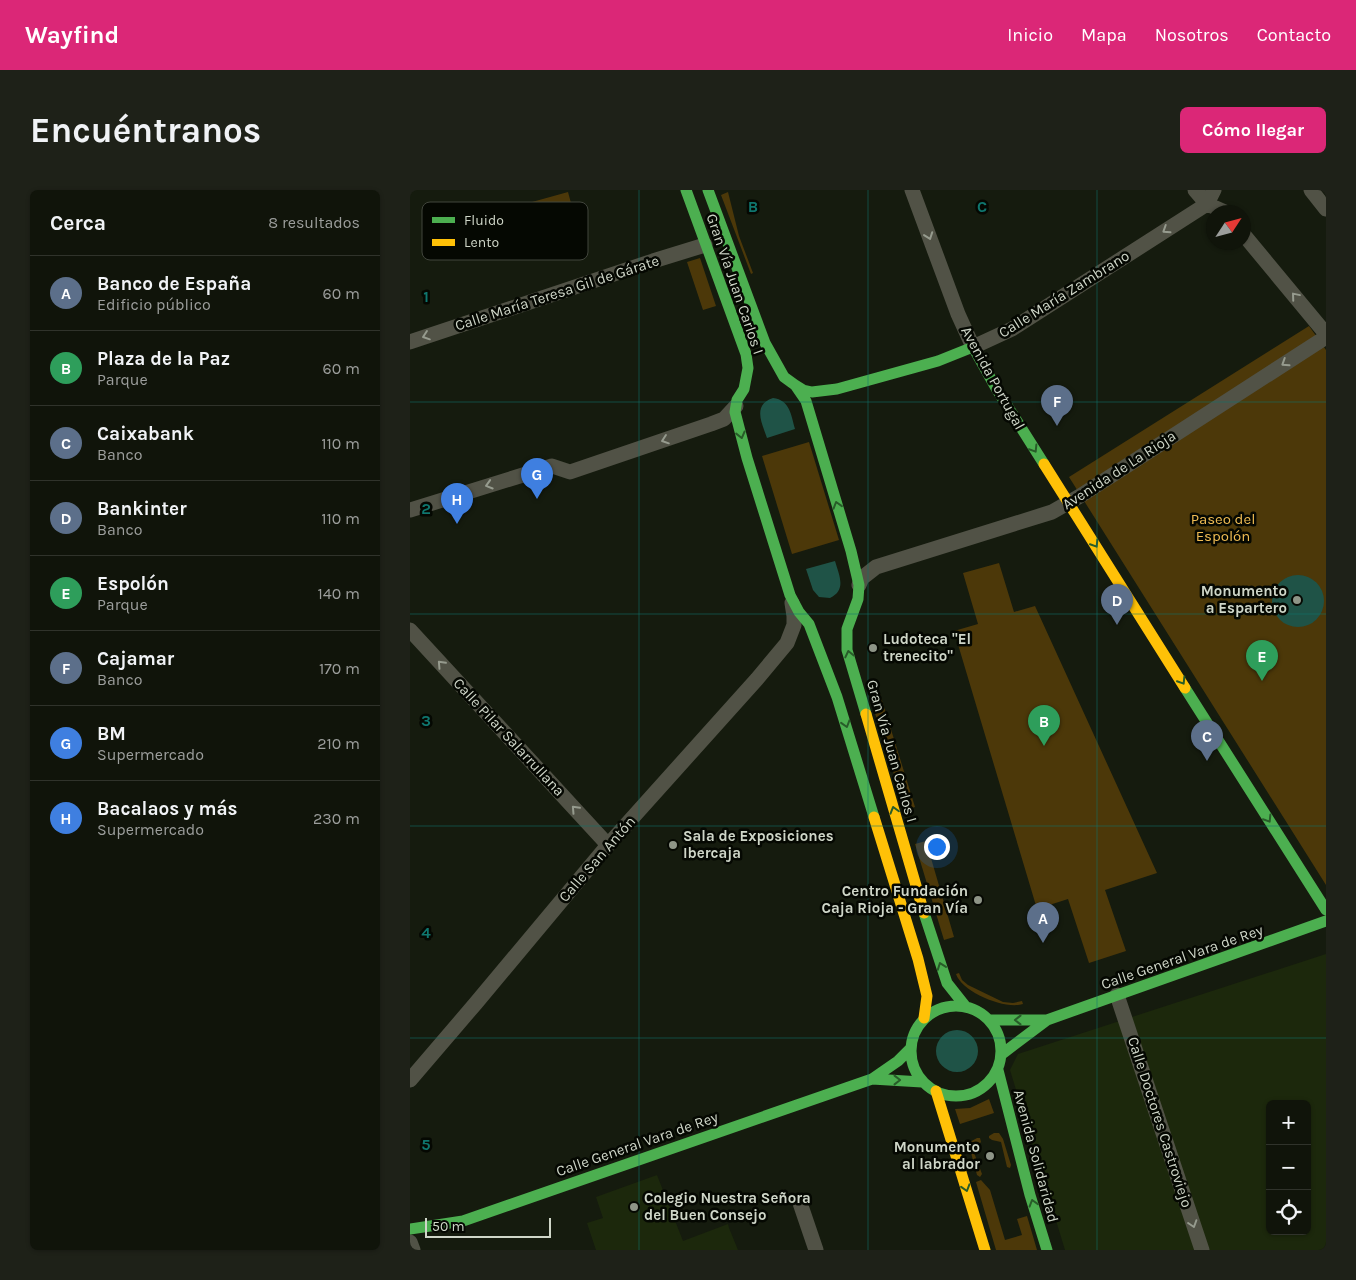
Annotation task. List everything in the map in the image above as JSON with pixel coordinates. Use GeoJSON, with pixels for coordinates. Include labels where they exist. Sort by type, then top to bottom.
{"type":"FeatureCollection","features":[{"type":"Feature","properties":{"kind":"main road","name":"Gran Vía Juan Carlos I"},"geometry":{"type":"LineString","coordinates":[[686,190],[746,354],[748,368],[744,389]]}},
{"type":"Feature","properties":{"kind":"main road","name":"Gran Vía Juan Carlos I"},"geometry":{"type":"LineString","coordinates":[[708,190],[765,344],[784,377],[795,385],[804,396],[809,411],[851,551],[859,585],[858,599],[847,629],[847,650],[936,953],[947,983],[966,1007]]}},
{"type":"Feature","properties":{"kind":"main road","name":"Calle María Zambrano"},"geometry":{"type":"LineString","coordinates":[[795,385],[803,390],[812,392],[838,389],[938,361],[973,347]]}},
{"type":"Feature","properties":{"kind":"main road","name":"Avenida Portugal"},"geometry":{"type":"LineString","coordinates":[[973,347],[996,388],[1068,503],[1326,910]]}},
{"type":"Feature","properties":{"kind":"main road","name":"Gran Vía Juan Carlos I"},"geometry":{"type":"LineString","coordinates":[[769,375],[784,377]]}},
{"type":"Feature","properties":{"kind":"main road","name":"Gran Vía Juan Carlos I"},"geometry":{"type":"LineString","coordinates":[[736,406],[737,400],[744,389],[756,379]]}},
{"type":"Feature","properties":{"kind":"main road"},"geometry":{"type":"LineString","coordinates":[[809,411],[811,400],[825,390]]}},
{"type":"Feature","properties":{"kind":"main road"},"geometry":{"type":"LineString","coordinates":[[736,406],[735,412],[744,447],[790,595],[799,612],[816,625],[818,645],[837,697],[918,959],[927,996],[924,1018]]}},
{"type":"Feature","properties":{"kind":"main road"},"geometry":{"type":"LineString","coordinates":[[840,623],[852,612]]}},
{"type":"Feature","properties":{"kind":"main road","name":"Calle General Vara de Rey"},"geometry":{"type":"LineString","coordinates":[[1002,1054],[1047,1020],[1326,921]]}},
{"type":"Feature","properties":{"kind":"main road"},"geometry":{"type":"LineString","coordinates":[[944,1007],[966,1007],[978,1012],[989,1020],[998,1036],[1002,1054],[998,1070],[991,1081],[982,1089],[970,1095],[946,1096],[922,1082],[915,1072],[910,1048],[917,1027],[924,1018],[944,1007]]}},
{"type":"Feature","properties":{"kind":"main road","name":"Calle General Vara de Rey"},"geometry":{"type":"LineString","coordinates":[[989,1020],[1047,1020]]}},
{"type":"Feature","properties":{"kind":"main road","name":"Calle General Vara de Rey"},"geometry":{"type":"LineString","coordinates":[[410,1229],[463,1221],[872,1080],[898,1061],[910,1048]]}},
{"type":"Feature","properties":{"kind":"main road","name":"Avenida Solidaridad"},"geometry":{"type":"LineString","coordinates":[[998,1070],[1030,1195],[1047,1250]]}},
{"type":"Feature","properties":{"kind":"main road","name":"Calle General Vara de Rey"},"geometry":{"type":"LineString","coordinates":[[872,1080],[922,1082]]}},
{"type":"Feature","properties":{"kind":"main road"},"geometry":{"type":"LineString","coordinates":[[936,1091],[985,1250]]}},
{"type":"Feature","properties":{"kind":"street","name":"Avenida Portugal"},"geometry":{"type":"LineString","coordinates":[[912,190],[958,314],[973,347]]}},
{"type":"Feature","properties":{"kind":"street"},"geometry":{"type":"LineString","coordinates":[[1195,190],[1208,204],[1214,190]]}},
{"type":"Feature","properties":{"kind":"street"},"geometry":{"type":"LineString","coordinates":[[1311,190],[1326,209]]}},
{"type":"Feature","properties":{"kind":"street","name":"Calle María Zambrano"},"geometry":{"type":"LineString","coordinates":[[973,347],[1012,330],[1208,204]]}},
{"type":"Feature","properties":{"kind":"street"},"geometry":{"type":"LineString","coordinates":[[1251,244],[1326,335]]}},
{"type":"Feature","properties":{"kind":"street","name":"Calle María Teresa Gil de Gárate"},"geometry":{"type":"LineString","coordinates":[[410,342],[705,245]]}},
{"type":"Feature","properties":{"kind":"street","name":"Avenida de La Rioja"},"geometry":{"type":"LineString","coordinates":[[851,551],[857,558],[868,564],[875,565],[1052,512],[1326,335]]}},
{"type":"Feature","properties":{"kind":"street"},"geometry":{"type":"LineString","coordinates":[[410,510],[552,466],[570,472],[724,419],[736,406]]}},
{"type":"Feature","properties":{"kind":"street","name":"Avenida de La Rioja"},"geometry":{"type":"LineString","coordinates":[[859,585],[862,578],[872,570],[892,561]]}},
{"type":"Feature","properties":{"kind":"street"},"geometry":{"type":"LineString","coordinates":[[790,595],[794,616],[790,638],[806,639],[818,645]]}},
{"type":"Feature","properties":{"kind":"street","name":"Calle San Antón"},"geometry":{"type":"LineString","coordinates":[[410,1080],[608,845],[758,679],[799,627],[816,625]]}},
{"type":"Feature","properties":{"kind":"street","name":"Calle Pilar Salarrullana"},"geometry":{"type":"LineString","coordinates":[[410,630],[608,845]]}},
{"type":"Feature","properties":{"kind":"street","name":"Calle Doctores Castroviejo"},"geometry":{"type":"LineString","coordinates":[[1117,994],[1202,1250]]}},
{"type":"Feature","properties":{"kind":"street"},"geometry":{"type":"LineString","coordinates":[[800,1203],[816,1250]]}},
{"type":"Feature","properties":{"kind":"street"},"geometry":{"type":"LineString","coordinates":[[410,1242],[413,1250]]}},
{"type":"Feature","properties":{"kind":"shaded area"},"geometry":{"type":"Polygon","coordinates":[[[1326,954],[1326,1250],[1065,1250],[1010,1070],[1018,1054],[1326,954]]]}},
{"type":"Feature","properties":{"kind":"shaded area","name":"Colegio Nuestra Señora del Buen Consejo"},"geometry":{"type":"Polygon","coordinates":[[[657,1175],[683,1241],[728,1224],[738,1250],[596,1250],[587,1223],[603,1218],[596,1197],[657,1175]]]}},
{"type":"Feature","properties":{"kind":"green space"},"geometry":{"type":"Polygon","coordinates":[[[568,192],[571,202],[532,202],[568,192]]]}},
{"type":"Feature","properties":{"kind":"green space"},"geometry":{"type":"Polygon","coordinates":[[[728,192],[739,236],[753,273],[751,274],[721,195],[728,192]]]}},
{"type":"Feature","properties":{"kind":"green space"},"geometry":{"type":"Polygon","coordinates":[[[700,258],[716,306],[703,310],[687,262],[700,258]]]}},
{"type":"Feature","properties":{"kind":"green space","name":"Paseo del Espolón"},"geometry":{"type":"Polygon","coordinates":[[[1309,326],[1326,350],[1326,885],[1069,477],[1309,326]]]}},
{"type":"Feature","properties":{"kind":"green space"},"geometry":{"type":"Polygon","coordinates":[[[809,442],[839,540],[792,554],[762,456],[809,442]]]}},
{"type":"Feature","properties":{"kind":"green space"},"geometry":{"type":"Polygon","coordinates":[[[999,563],[1014,612],[1035,606],[1157,873],[1105,890],[1126,951],[1089,963],[1068,899],[1037,909],[954,631],[978,624],[963,573],[999,563]]]}},
{"type":"Feature","properties":{"kind":"green space"},"geometry":{"type":"Polygon","coordinates":[[[880,694],[915,807],[905,810],[870,697],[880,694]]]}},
{"type":"Feature","properties":{"kind":"green space"},"geometry":{"type":"Polygon","coordinates":[[[926,841],[954,937],[944,940],[915,844],[926,841]]]}},
{"type":"Feature","properties":{"kind":"green space"},"geometry":{"type":"Polygon","coordinates":[[[959,973],[962,980],[968,985],[1003,1002],[1013,1003],[1022,1001],[1023,1004],[1006,1004],[985,998],[966,987],[956,974],[959,973]]]}},
{"type":"Feature","properties":{"kind":"green space"},"geometry":{"type":"Polygon","coordinates":[[[989,1099],[994,1113],[960,1124],[955,1109],[970,1108],[989,1099]]]}},
{"type":"Feature","properties":{"kind":"green space"},"geometry":{"type":"Polygon","coordinates":[[[994,1133],[999,1133],[1003,1139],[1011,1165],[1010,1168],[1007,1167],[1001,1142],[989,1138],[994,1133]]]}},
{"type":"Feature","properties":{"kind":"green space"},"geometry":{"type":"Polygon","coordinates":[[[980,1138],[981,1142],[973,1150],[982,1174],[980,1177],[977,1175],[970,1149],[970,1142],[980,1138]]]}},
{"type":"Feature","properties":{"kind":"green space"},"geometry":{"type":"Polygon","coordinates":[[[981,1180],[990,1190],[1005,1240],[1022,1235],[1017,1219],[1027,1216],[1037,1250],[996,1250],[976,1182],[981,1180]]]}},
{"type":"Feature","properties":{"kind":"water"},"geometry":{"type":"Polygon","coordinates":[[[773,398],[779,399],[789,409],[795,429],[767,438],[760,415],[762,405],[773,398]]]}},
{"type":"Feature","properties":{"kind":"water"},"geometry":{"type":"Polygon","coordinates":[[[835,561],[840,577],[839,591],[830,598],[819,597],[813,590],[806,569],[835,561]]]}},
{"type":"Feature","properties":{"kind":"water"},"geometry":{"type":"Polygon","coordinates":[[[1298,575],[1308,577],[1316,583],[1322,591],[1324,601],[1322,611],[1316,619],[1308,625],[1298,627],[1288,625],[1280,619],[1274,611],[1272,601],[1274,591],[1280,583],[1288,577],[1298,575]]]}},
{"type":"Feature","properties":{"kind":"water"},"geometry":{"type":"Polygon","coordinates":[[[961,1030],[969,1033],[975,1039],[978,1051],[975,1063],[969,1069],[953,1072],[945,1069],[939,1063],[936,1047],[939,1039],[945,1033],[961,1030]]]}},
{"type":"Feature","properties":{"kind":"traffic: fast"},"geometry":{"type":"LineString","coordinates":[[686,190],[746,354],[748,368],[744,389],[737,400],[735,412],[747,458],[790,595],[799,612],[809,624],[837,697],[874,817]]}},
{"type":"Feature","properties":{"kind":"traffic: fast"},"geometry":{"type":"LineString","coordinates":[[708,190],[765,343],[784,377],[795,385],[806,401],[851,551],[859,585],[858,599],[847,629],[847,650],[866,714]]}},
{"type":"Feature","properties":{"kind":"traffic: fast"},"geometry":{"type":"LineString","coordinates":[[795,385],[803,390],[812,392],[837,389],[938,361],[973,347],[996,388],[1044,464]]}},
{"type":"Feature","properties":{"kind":"traffic: fast"},"geometry":{"type":"LineString","coordinates":[[1185,688],[1326,910]]}},
{"type":"Feature","properties":{"kind":"traffic: fast"},"geometry":{"type":"LineString","coordinates":[[924,913],[947,983],[966,1007]]}},
{"type":"Feature","properties":{"kind":"traffic: fast"},"geometry":{"type":"LineString","coordinates":[[1002,1054],[1047,1020],[1326,921]]}},
{"type":"Feature","properties":{"kind":"traffic: fast"},"geometry":{"type":"LineString","coordinates":[[956,1006],[973,1009],[988,1019],[998,1034],[1001,1051],[998,1068],[988,1083],[973,1093],[956,1096],[939,1093],[924,1083],[914,1068],[911,1051],[914,1034],[924,1019],[939,1009],[956,1006]]}},
{"type":"Feature","properties":{"kind":"traffic: fast"},"geometry":{"type":"LineString","coordinates":[[989,1020],[1047,1020]]}},
{"type":"Feature","properties":{"kind":"traffic: fast"},"geometry":{"type":"LineString","coordinates":[[410,1229],[463,1221],[872,1079],[898,1061],[911,1048]]}},
{"type":"Feature","properties":{"kind":"traffic: fast"},"geometry":{"type":"LineString","coordinates":[[998,1070],[1030,1195],[1047,1250]]}},
{"type":"Feature","properties":{"kind":"traffic: fast"},"geometry":{"type":"LineString","coordinates":[[872,1079],[922,1082]]}},
{"type":"Feature","properties":{"kind":"traffic: slow"},"geometry":{"type":"LineString","coordinates":[[1044,464],[1185,688]]}},
{"type":"Feature","properties":{"kind":"traffic: slow"},"geometry":{"type":"LineString","coordinates":[[866,714],[924,913]]}},
{"type":"Feature","properties":{"kind":"traffic: slow"},"geometry":{"type":"LineString","coordinates":[[874,817],[918,959],[927,996],[924,1018]]}},
{"type":"Feature","properties":{"kind":"traffic: slow"},"geometry":{"type":"LineString","coordinates":[[936,1091],[985,1250]]}},
{"type":"Feature","properties":{"kind":"place","name":"Cajamar"},"geometry":{"type":"Point","coordinates":[1057,426]}},
{"type":"Feature","properties":{"kind":"place","name":"BM"},"geometry":{"type":"Point","coordinates":[537,499]}},
{"type":"Feature","properties":{"kind":"place","name":"Bacalaos y más"},"geometry":{"type":"Point","coordinates":[457,524]}},
{"type":"Feature","properties":{"kind":"place","name":"Monumento a Espartero"},"geometry":{"type":"Point","coordinates":[1297,600]}},
{"type":"Feature","properties":{"kind":"place","name":"Bankinter"},"geometry":{"type":"Point","coordinates":[1117,625]}},
{"type":"Feature","properties":{"kind":"place","name":"Ludoteca \"El trenecito\""},"geometry":{"type":"Point","coordinates":[873,648]}},
{"type":"Feature","properties":{"kind":"place","name":"Espolón"},"geometry":{"type":"Point","coordinates":[1262,681]}},
{"type":"Feature","properties":{"kind":"place","name":"Plaza de la Paz"},"geometry":{"type":"Point","coordinates":[1044,746]}},
{"type":"Feature","properties":{"kind":"place","name":"Caixabank"},"geometry":{"type":"Point","coordinates":[1207,761]}},
{"type":"Feature","properties":{"kind":"place","name":"Sala de Exposiciones Ibercaja"},"geometry":{"type":"Point","coordinates":[673,845]}},
{"type":"Feature","properties":{"kind":"place","name":"Centro Fundación Caja Rioja - Gran Vía"},"geometry":{"type":"Point","coordinates":[978,900]}},
{"type":"Feature","properties":{"kind":"place","name":"Banco de España"},"geometry":{"type":"Point","coordinates":[1043,943]}},
{"type":"Feature","properties":{"kind":"place","name":"Monumento al labrador"},"geometry":{"type":"Point","coordinates":[990,1156]}},
{"type":"Feature","properties":{"kind":"place","name":"Colegio Nuestra Señora del Buen Consejo"},"geometry":{"type":"Point","coordinates":[634,1207]}}]}
